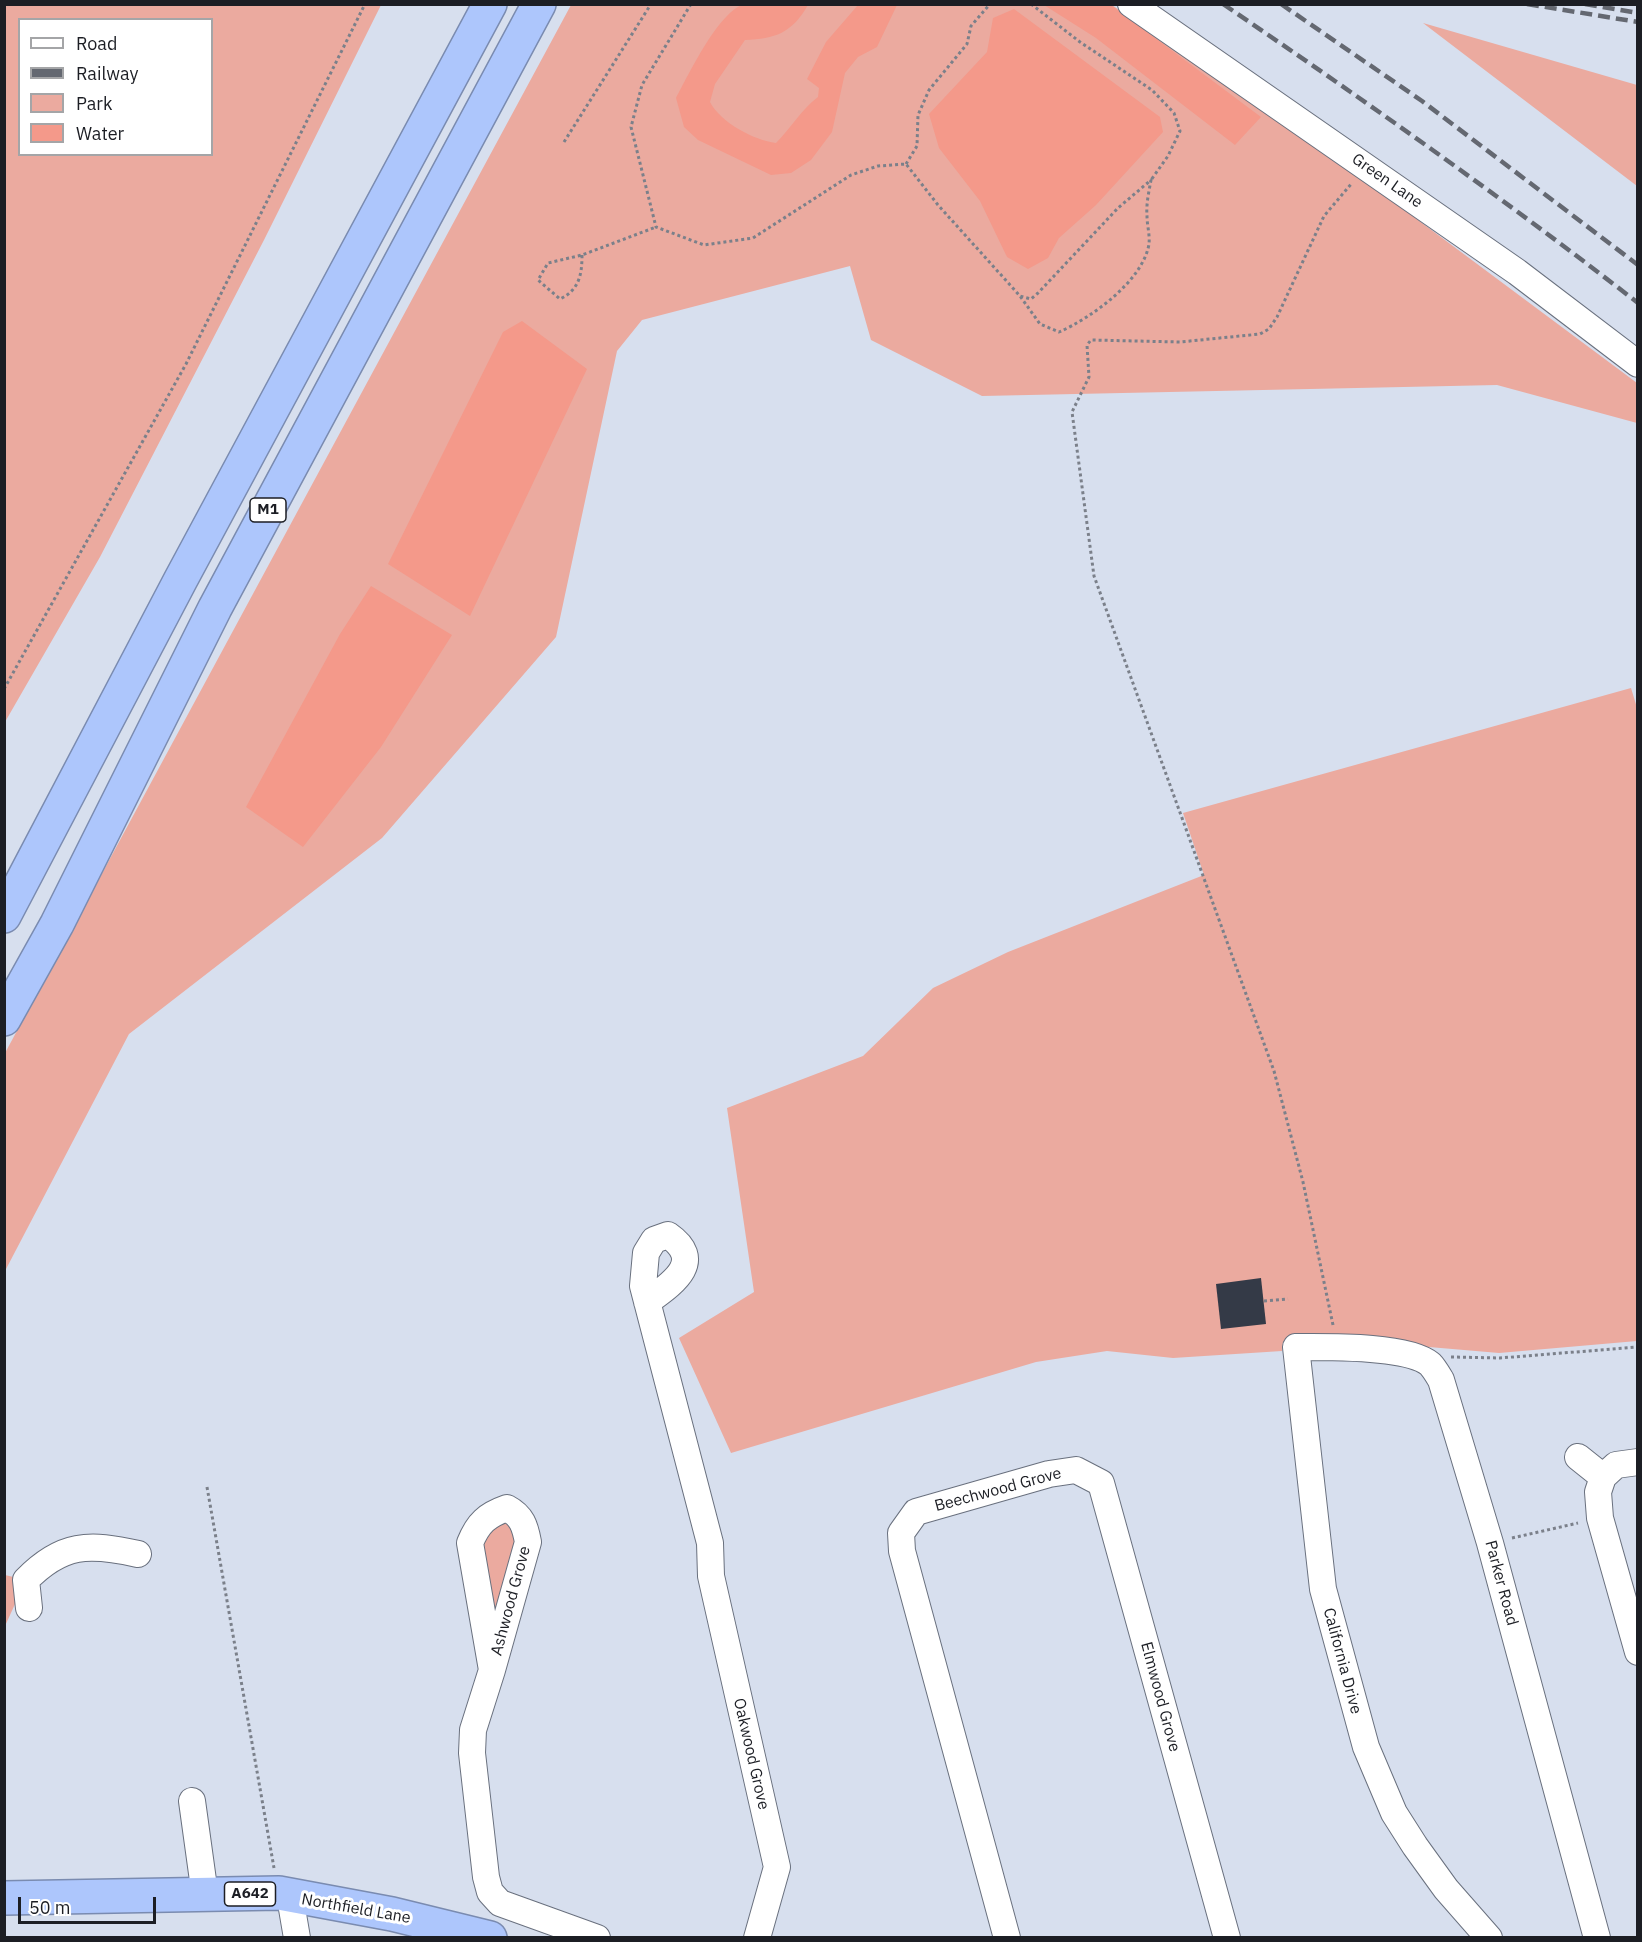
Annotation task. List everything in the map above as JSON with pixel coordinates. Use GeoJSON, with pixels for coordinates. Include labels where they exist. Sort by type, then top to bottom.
{"type":"FeatureCollection","features":[{"type":"Feature","properties":{"kind":"highway","name":"M1"},"geometry":{"type":"LineString","coordinates":[[4,916],[181,579],[490,4]]}},
{"type":"Feature","properties":{"kind":"highway","name":"M1"},"geometry":{"type":"LineString","coordinates":[[4,1019],[57,924],[215,608],[539,4]]}},
{"type":"Feature","properties":{"kind":"highway","name":"Northfield Lane"},"geometry":{"type":"LineString","coordinates":[[4,1898],[284,1895],[392,1914],[490,1938]]}},
{"type":"Feature","properties":{"kind":"street","name":"Green Lane"},"geometry":{"type":"LineString","coordinates":[[1131,4],[1518,272],[1638,364]]}},
{"type":"Feature","properties":{"kind":"street","name":"Oakwood Grove"},"geometry":{"type":"LineString","coordinates":[[647,1302],[710,1543],[710,1569],[777,1867],[758,1938]]}},
{"type":"Feature","properties":{"kind":"street","name":"California Drive"},"geometry":{"type":"LineString","coordinates":[[1337,1347],[1296,1347],[1323,1589],[1345,1678],[1366,1747],[1394,1813],[1446,1888],[1489,1938]]}},
{"type":"Feature","properties":{"kind":"street"},"geometry":{"type":"LineString","coordinates":[[1337,1347],[1398,1352],[1429,1364]]}},
{"type":"Feature","properties":{"kind":"street","name":"Parker Road"},"geometry":{"type":"LineString","coordinates":[[1429,1364],[1441,1380],[1490,1543],[1597,1938]]}},
{"type":"Feature","properties":{"kind":"street"},"geometry":{"type":"LineString","coordinates":[[1578,1457],[1604,1477]]}},
{"type":"Feature","properties":{"kind":"street"},"geometry":{"type":"LineString","coordinates":[[1638,1462],[1616,1465],[1604,1477],[1598,1492],[1600,1518],[1638,1652]]}},
{"type":"Feature","properties":{"kind":"street","name":"Beechwood Grove"},"geometry":{"type":"LineString","coordinates":[[1007,1938],[902,1551],[901,1533],[916,1512],[1049,1474],[1076,1470]]}},
{"type":"Feature","properties":{"kind":"street","name":"Elmwood Grove"},"geometry":{"type":"LineString","coordinates":[[1076,1470],[1101,1483],[1227,1938]]}},
{"type":"Feature","properties":{"kind":"street","name":"Ashwood Grove"},"geometry":{"type":"LineString","coordinates":[[492,1670],[470,1543],[477,1525],[491,1513],[507,1508],[518,1514],[526,1528],[528,1542],[492,1670],[473,1730],[472,1753],[486,1877],[490,1892],[500,1903],[597,1938]]}},
{"type":"Feature","properties":{"kind":"street"},"geometry":{"type":"LineString","coordinates":[[29,1608],[15,1578],[44,1561],[70,1549],[102,1546],[138,1554]]}},
{"type":"Feature","properties":{"kind":"street"},"geometry":{"type":"LineString","coordinates":[[192,1801],[205,1895]]}},
{"type":"Feature","properties":{"kind":"street"},"geometry":{"type":"LineString","coordinates":[[284,1895],[297,1938]]}},
{"type":"Feature","properties":{"kind":"path"},"geometry":{"type":"LineString","coordinates":[[4,689],[186,364],[365,4]]}},
{"type":"Feature","properties":{"kind":"path"},"geometry":{"type":"LineString","coordinates":[[564,142],[651,4]]}},
{"type":"Feature","properties":{"kind":"path"},"geometry":{"type":"LineString","coordinates":[[656,227],[631,127],[642,85],[691,4]]}},
{"type":"Feature","properties":{"kind":"path"},"geometry":{"type":"LineString","coordinates":[[906,165],[917,146],[918,115],[929,90],[967,44],[971,26],[990,4]]}},
{"type":"Feature","properties":{"kind":"path"},"geometry":{"type":"LineString","coordinates":[[1020,296],[1031,298],[1038,293],[1118,208],[1151,180],[1168,156],[1179,131],[1174,113],[1152,90],[1031,4]]}},
{"type":"Feature","properties":{"kind":"path"},"geometry":{"type":"LineString","coordinates":[[582,255],[582,277],[570,295],[560,299],[538,280],[548,263],[582,255],[656,227],[704,245],[753,238],[851,175],[878,166],[906,165]]}},
{"type":"Feature","properties":{"kind":"path"},"geometry":{"type":"LineString","coordinates":[[906,165],[938,205],[1020,296],[1040,324],[1059,332],[1079,323],[1112,298],[1142,266],[1149,243],[1146,213],[1151,180]]}},
{"type":"Feature","properties":{"kind":"path"},"geometry":{"type":"LineString","coordinates":[[1337,1347],[1303,1182],[1274,1071],[1094,576],[1072,412],[1089,377],[1088,345],[1091,340],[1180,342],[1260,334],[1269,329],[1277,317],[1324,216],[1337,198],[1368,168]]}},
{"type":"Feature","properties":{"kind":"path"},"geometry":{"type":"LineString","coordinates":[[1264,1301],[1288,1299]]}},
{"type":"Feature","properties":{"kind":"path"},"geometry":{"type":"LineString","coordinates":[[1429,1364],[1447,1357],[1500,1358],[1638,1347]]}},
{"type":"Feature","properties":{"kind":"path"},"geometry":{"type":"LineString","coordinates":[[207,1487],[284,1895]]}},
{"type":"Feature","properties":{"kind":"path"},"geometry":{"type":"LineString","coordinates":[[1490,1543],[1600,1518]]}},
{"type":"Feature","properties":{"kind":"green space"},"geometry":{"type":"Polygon","coordinates":[[[4,5],[381,5],[264,240],[100,557],[5,722],[4,5]]]}},
{"type":"Feature","properties":{"kind":"green space"},"geometry":{"type":"Polygon","coordinates":[[[571,5],[1112,5],[1371,185],[1637,383],[1637,423],[1497,385],[982,396],[871,340],[850,266],[642,320],[617,351],[556,637],[382,838],[129,1034],[5,1271],[5,1053],[571,5]]]}},
{"type":"Feature","properties":{"kind":"green space"},"geometry":{"type":"Polygon","coordinates":[[[1423,23],[1637,85],[1637,186],[1423,23]]]}},
{"type":"Feature","properties":{"kind":"green space"},"geometry":{"type":"Polygon","coordinates":[[[1631,688],[1638,711],[1637,1341],[1499,1353],[1359,1341],[1283,1342],[1282,1351],[1173,1358],[1107,1351],[1036,1362],[731,1453],[679,1338],[754,1292],[727,1108],[863,1056],[933,988],[1008,952],[1204,875],[1183,813],[1631,688]]]}},
{"type":"Feature","properties":{"kind":"green space"},"geometry":{"type":"Polygon","coordinates":[[[491,1513],[526,1528],[492,1670],[477,1525],[491,1513]]]}},
{"type":"Feature","properties":{"kind":"green space"},"geometry":{"type":"Polygon","coordinates":[[[5,1575],[26,1580],[5,1626],[5,1575]]]}},
{"type":"Feature","properties":{"kind":"water"},"geometry":{"type":"Polygon","coordinates":[[[745,4],[808,5],[796,22],[782,33],[745,40],[715,84],[710,102],[722,117],[739,129],[776,143],[818,97],[819,88],[807,79],[826,42],[858,5],[897,5],[877,47],[858,57],[845,73],[832,132],[811,160],[791,173],[771,175],[698,140],[684,127],[676,98],[705,45],[725,18],[745,4]]]}},
{"type":"Feature","properties":{"kind":"water"},"geometry":{"type":"Polygon","coordinates":[[[1044,5],[1111,5],[1261,117],[1235,145],[1096,38],[1044,5]]]}},
{"type":"Feature","properties":{"kind":"water"},"geometry":{"type":"Polygon","coordinates":[[[1014,9],[1160,117],[1163,132],[1096,205],[1059,238],[1048,258],[1028,269],[1007,257],[980,201],[939,148],[929,114],[987,52],[993,18],[1014,9]]]}},
{"type":"Feature","properties":{"kind":"water"},"geometry":{"type":"Polygon","coordinates":[[[522,321],[587,369],[470,616],[388,564],[503,332],[522,321]]]}},
{"type":"Feature","properties":{"kind":"water"},"geometry":{"type":"Polygon","coordinates":[[[371,586],[452,635],[381,747],[303,847],[246,807],[340,634],[371,586]]]}},
{"type":"Feature","properties":{"kind":"building"},"geometry":{"type":"Polygon","coordinates":[[[1261,1278],[1266,1324],[1221,1329],[1216,1284],[1261,1278]]]}},
{"type":"Feature","properties":{"kind":"railway"},"geometry":{"type":"LineString","coordinates":[[1223,4],[1433,150],[1638,303]]}},
{"type":"Feature","properties":{"kind":"railway"},"geometry":{"type":"LineString","coordinates":[[1281,4],[1422,101],[1638,265]]}},
{"type":"Feature","properties":{"kind":"railway"},"geometry":{"type":"LineString","coordinates":[[1527,4],[1638,22]]}},
{"type":"Feature","properties":{"kind":"railway"},"geometry":{"type":"LineString","coordinates":[[1585,4],[1638,13]]}}]}
